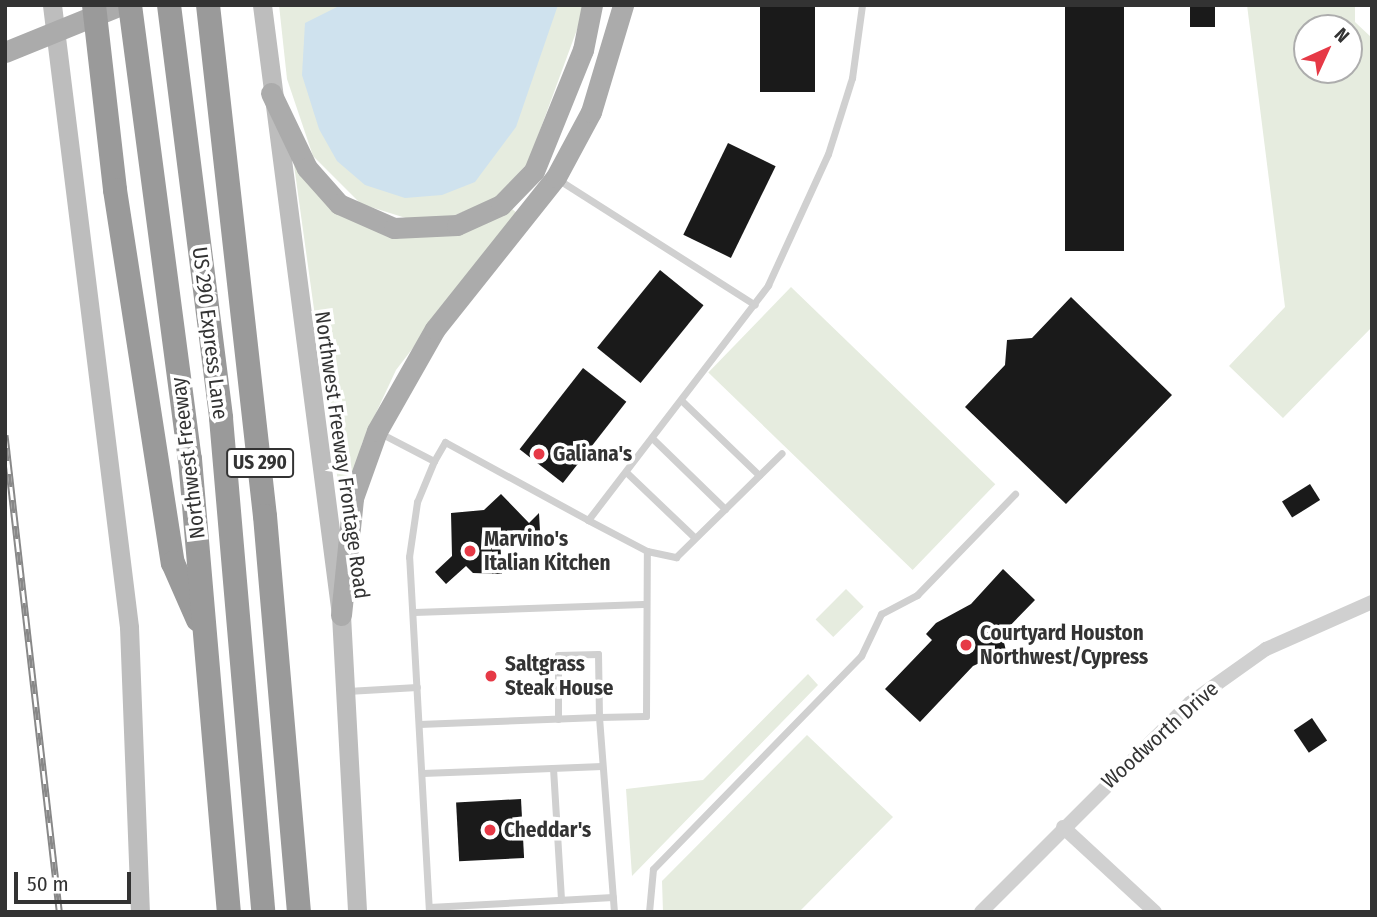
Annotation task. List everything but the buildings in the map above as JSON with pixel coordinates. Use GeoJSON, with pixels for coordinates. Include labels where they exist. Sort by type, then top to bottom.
{"type":"FeatureCollection","features":[{"type":"Feature","properties":{"kind":"highway"},"geometry":{"type":"LineString","coordinates":[[94,5],[115,190],[173,563],[207,641]]}},
{"type":"Feature","properties":{"kind":"highway","name":"Northwest Freeway"},"geometry":{"type":"LineString","coordinates":[[130,5],[207,641],[229,912]]}},
{"type":"Feature","properties":{"kind":"highway","name":"US 290 Express Lane"},"geometry":{"type":"LineString","coordinates":[[169,5],[221,418],[263,912]]}},
{"type":"Feature","properties":{"kind":"highway","name":"US 290"},"geometry":{"type":"LineString","coordinates":[[208,5],[265,516],[299,912]]}},
{"type":"Feature","properties":{"kind":"main road"},"geometry":{"type":"LineString","coordinates":[[52,5],[63,29],[129,627],[139,912]]}},
{"type":"Feature","properties":{"kind":"main road"},"geometry":{"type":"LineString","coordinates":[[5,52],[121,5]]}},
{"type":"Feature","properties":{"kind":"main road","name":"Northwest Freeway Frontage Road"},"geometry":{"type":"LineString","coordinates":[[262,5],[271,93],[341,615],[343,692],[357,912]]}},
{"type":"Feature","properties":{"kind":"main road"},"geometry":{"type":"LineString","coordinates":[[271,93],[307,168],[339,204],[394,228],[457,225],[507,200],[542,157],[592,5]]}},
{"type":"Feature","properties":{"kind":"main road"},"geometry":{"type":"LineString","coordinates":[[341,615],[353,498],[377,431],[435,329],[556,177],[591,112],[623,5]]}},
{"type":"Feature","properties":{"kind":"street","name":"Woodworth Drive"},"geometry":{"type":"LineString","coordinates":[[981,912],[1063,827],[1223,678],[1308,627],[1372,603]]}},
{"type":"Feature","properties":{"kind":"street"},"geometry":{"type":"LineString","coordinates":[[1063,827],[1155,912]]}},
{"type":"Feature","properties":{"kind":"lane"},"geometry":{"type":"LineString","coordinates":[[588,520],[755,305],[828,155],[852,78],[862,5]]}},
{"type":"Feature","properties":{"kind":"lane"},"geometry":{"type":"LineString","coordinates":[[556,177],[755,305]]}},
{"type":"Feature","properties":{"kind":"lane"},"geometry":{"type":"LineString","coordinates":[[682,401],[759,475]]}},
{"type":"Feature","properties":{"kind":"lane"},"geometry":{"type":"LineString","coordinates":[[377,431],[433,461]]}},
{"type":"Feature","properties":{"kind":"lane"},"geometry":{"type":"LineString","coordinates":[[652,438],[725,509]]}},
{"type":"Feature","properties":{"kind":"lane"},"geometry":{"type":"LineString","coordinates":[[613,897],[429,910],[409,557],[417,502],[433,461],[444,442],[647,551],[676,557],[782,453]]}},
{"type":"Feature","properties":{"kind":"lane"},"geometry":{"type":"LineString","coordinates":[[626,472],[695,538]]}},
{"type":"Feature","properties":{"kind":"lane"},"geometry":{"type":"LineString","coordinates":[[649,912],[653,869],[861,656],[881,614],[917,595],[1015,494]]}},
{"type":"Feature","properties":{"kind":"lane"},"geometry":{"type":"LineString","coordinates":[[419,724],[646,716],[643,604],[647,551]]}},
{"type":"Feature","properties":{"kind":"lane"},"geometry":{"type":"LineString","coordinates":[[414,612],[643,604]]}},
{"type":"Feature","properties":{"kind":"lane"},"geometry":{"type":"LineString","coordinates":[[558,719],[558,655],[598,654],[602,766],[614,912]]}},
{"type":"Feature","properties":{"kind":"lane"},"geometry":{"type":"LineString","coordinates":[[343,692],[417,687]]}},
{"type":"Feature","properties":{"kind":"lane"},"geometry":{"type":"LineString","coordinates":[[422,773],[602,766]]}},
{"type":"Feature","properties":{"kind":"lane"},"geometry":{"type":"LineString","coordinates":[[553,768],[561,900]]}},
{"type":"Feature","properties":{"kind":"shaded area"},"geometry":{"type":"Polygon","coordinates":[[[279,5],[586,5],[528,163],[493,200],[453,216],[409,219],[361,204],[313,156],[287,79],[279,5]]]}},
{"type":"Feature","properties":{"kind":"shaded area"},"geometry":{"type":"Polygon","coordinates":[[[1247,5],[1355,5],[1355,14],[1293,14],[1293,84],[1363,84],[1363,30],[1372,38],[1372,327],[1283,418],[1229,366],[1285,307],[1247,5]]]}},
{"type":"Feature","properties":{"kind":"shaded area"},"geometry":{"type":"Polygon","coordinates":[[[294,165],[397,236],[454,235],[512,209],[517,213],[396,370],[362,443],[346,504],[341,504],[294,165]]]}},
{"type":"Feature","properties":{"kind":"shaded area"},"geometry":{"type":"Polygon","coordinates":[[[791,287],[995,484],[913,570],[708,373],[791,287]]]}},
{"type":"Feature","properties":{"kind":"shaded area"},"geometry":{"type":"Polygon","coordinates":[[[846,589],[864,607],[833,637],[816,619],[846,589]]]}},
{"type":"Feature","properties":{"kind":"shaded area"},"geometry":{"type":"Polygon","coordinates":[[[808,674],[818,685],[632,876],[626,789],[703,780],[808,674]]]}},
{"type":"Feature","properties":{"kind":"shaded area"},"geometry":{"type":"Polygon","coordinates":[[[807,735],[893,817],[799,912],[663,912],[662,881],[807,735]]]}},
{"type":"Feature","properties":{"kind":"water"},"geometry":{"type":"Polygon","coordinates":[[[341,5],[558,5],[516,127],[475,182],[442,195],[405,198],[365,185],[337,161],[319,129],[302,75],[305,23],[341,5]]]}},
{"type":"Feature","properties":{"kind":"railway"},"geometry":{"type":"LineString","coordinates":[[5,435],[59,912]]}},
{"type":"Feature","properties":{"kind":"place","name":"Galiana's"},"geometry":{"type":"Point","coordinates":[539,454]}},
{"type":"Feature","properties":{"kind":"place","name":"Marvino's Italian Kitchen"},"geometry":{"type":"Point","coordinates":[470,551]}},
{"type":"Feature","properties":{"kind":"place","name":"Courtyard Houston Northwest/Cypress"},"geometry":{"type":"Point","coordinates":[966,645]}},
{"type":"Feature","properties":{"kind":"place","name":"Saltgrass Steak House"},"geometry":{"type":"Point","coordinates":[491,676]}},
{"type":"Feature","properties":{"kind":"place","name":"Cheddar's"},"geometry":{"type":"Point","coordinates":[490,830]}}]}
